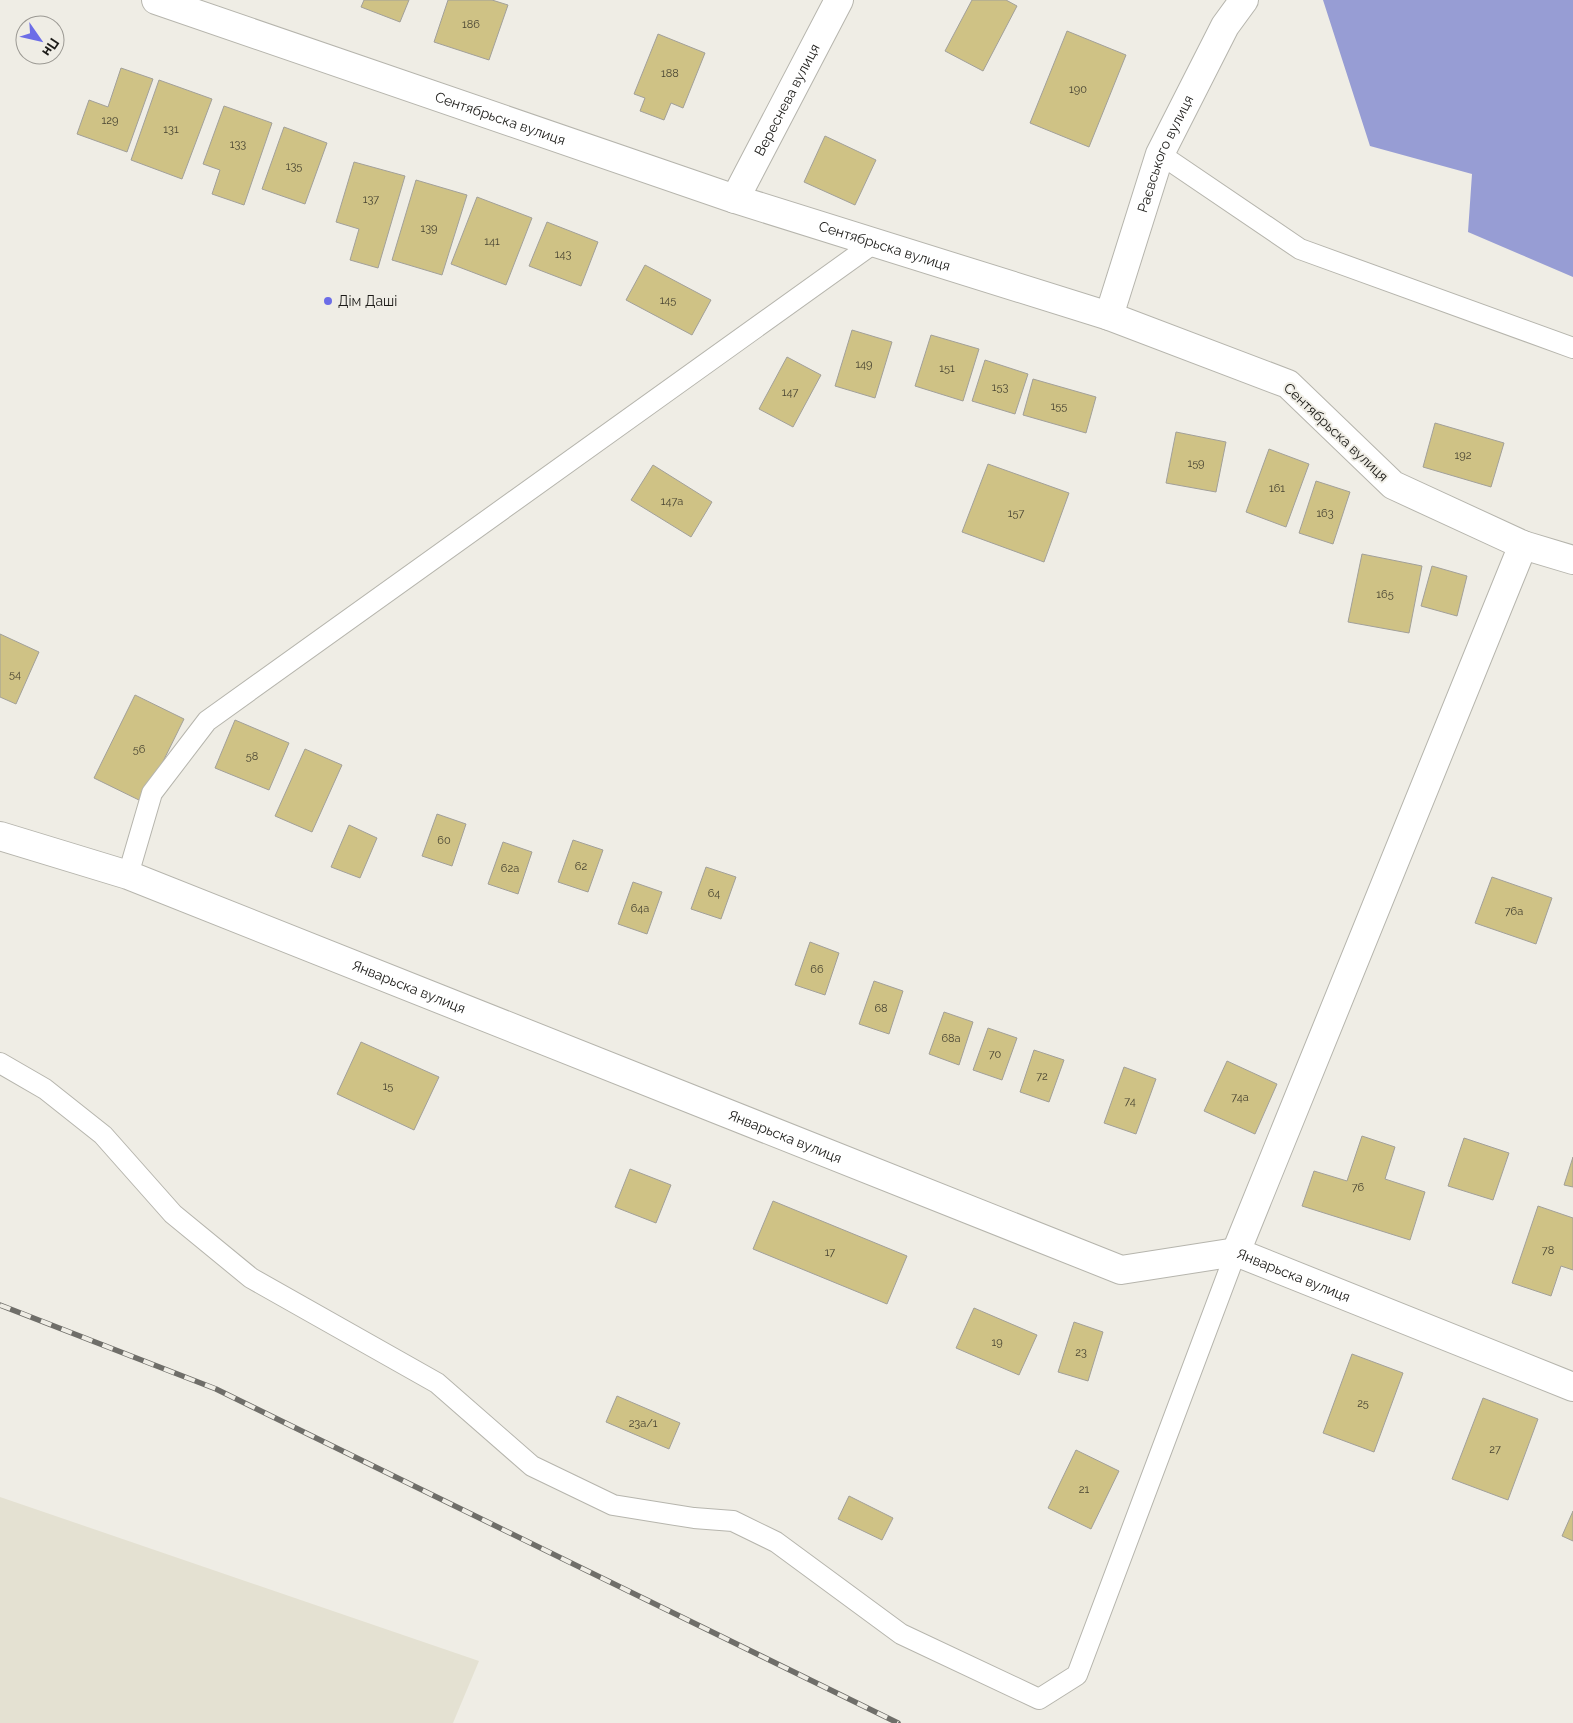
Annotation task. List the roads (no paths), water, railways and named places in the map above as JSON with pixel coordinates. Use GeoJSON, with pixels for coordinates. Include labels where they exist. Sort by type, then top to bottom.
{"type":"FeatureCollection","features":[{"type":"Feature","properties":{"kind":"street","name":"Сентябрьска вулиця"},"geometry":{"type":"LineString","coordinates":[[156,0],[735,199],[1108,316],[1288,384],[1392,485],[1523,545],[1573,560]]}},
{"type":"Feature","properties":{"kind":"street","name":"Вереснева вулиця"},"geometry":{"type":"LineString","coordinates":[[735,199],[839,0]]}},
{"type":"Feature","properties":{"kind":"street","name":"Раєвського вулиця"},"geometry":{"type":"LineString","coordinates":[[1108,316],[1160,154],[1225,26],[1244,0]]}},
{"type":"Feature","properties":{"kind":"street"},"geometry":{"type":"LineString","coordinates":[[1236,1252],[1523,545]]}},
{"type":"Feature","properties":{"kind":"street","name":"Январьска вулиця"},"geometry":{"type":"LineString","coordinates":[[0,836],[128,876],[1120,1270],[1236,1252],[1573,1387]]}},
{"type":"Feature","properties":{"kind":"lane"},"geometry":{"type":"LineString","coordinates":[[1160,154],[1300,249],[1573,348]]}},
{"type":"Feature","properties":{"kind":"lane"},"geometry":{"type":"LineString","coordinates":[[128,876],[152,793],[207,721],[874,243]]}},
{"type":"Feature","properties":{"kind":"lane"},"geometry":{"type":"LineString","coordinates":[[0,1063],[45,1089],[103,1135],[173,1214],[251,1278],[437,1383],[532,1466],[613,1505],[694,1518],[733,1521],[776,1542],[901,1634],[1039,1699],[1077,1674],[1236,1252]]}},
{"type":"Feature","properties":{"kind":"water"},"geometry":{"type":"Polygon","coordinates":[[[1323,0],[1573,0],[1573,277],[1468,232],[1472,174],[1370,146],[1323,0]]]}},
{"type":"Feature","properties":{"kind":"railway"},"geometry":{"type":"LineString","coordinates":[[0,1305],[216,1389],[898,1723]]}},
{"type":"Feature","properties":{"kind":"place","name":"Дім Даші"},"geometry":{"type":"Point","coordinates":[328,301]}}]}
